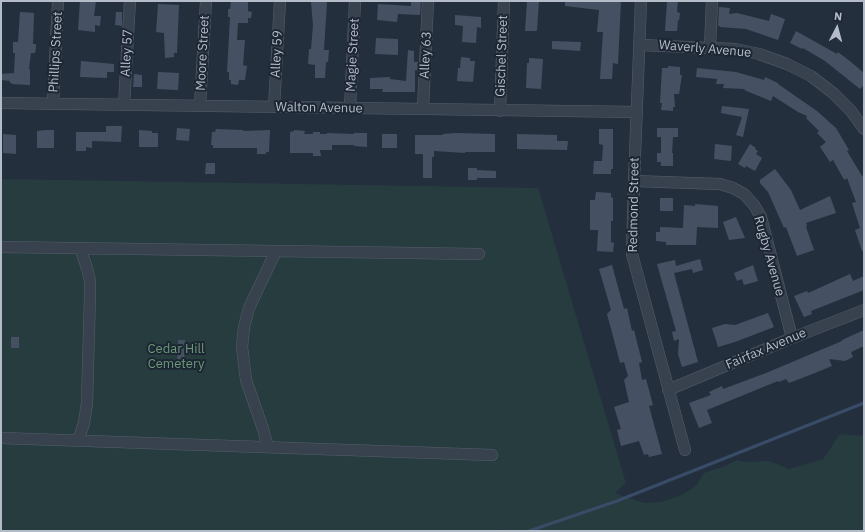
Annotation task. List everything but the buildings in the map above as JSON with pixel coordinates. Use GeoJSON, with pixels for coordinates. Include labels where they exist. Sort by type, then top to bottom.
{"type":"FeatureCollection","features":[{"type":"Feature","properties":{"kind":"street","name":"Phillips Street"},"geometry":{"type":"LineString","coordinates":[[53,104],[58,1]]}},
{"type":"Feature","properties":{"kind":"street","name":"Alley 57"},"geometry":{"type":"LineString","coordinates":[[124,105],[130,1]]}},
{"type":"Feature","properties":{"kind":"street","name":"Moore Street"},"geometry":{"type":"LineString","coordinates":[[200,106],[206,1]]}},
{"type":"Feature","properties":{"kind":"street","name":"Alley 59"},"geometry":{"type":"LineString","coordinates":[[274,107],[280,1]]}},
{"type":"Feature","properties":{"kind":"street","name":"Magie Street"},"geometry":{"type":"LineString","coordinates":[[350,108],[355,1]]}},
{"type":"Feature","properties":{"kind":"street","name":"Alley 63"},"geometry":{"type":"LineString","coordinates":[[424,109],[428,1]]}},
{"type":"Feature","properties":{"kind":"street","name":"Gischel Street"},"geometry":{"type":"LineString","coordinates":[[500,111],[504,1]]}},
{"type":"Feature","properties":{"kind":"street","name":"Redmond Street"},"geometry":{"type":"LineString","coordinates":[[641,1],[632,254],[685,450]]}},
{"type":"Feature","properties":{"kind":"street"},"geometry":{"type":"LineString","coordinates":[[710,47],[712,1]]}},
{"type":"Feature","properties":{"kind":"street","name":"Waverly Avenue"},"geometry":{"type":"LineString","coordinates":[[640,45],[710,47],[735,50],[759,54],[787,64],[811,76],[833,93],[851,111],[864,129]]}},
{"type":"Feature","properties":{"kind":"street","name":"Walton Avenue"},"geometry":{"type":"LineString","coordinates":[[1,103],[637,112]]}},
{"type":"Feature","properties":{"kind":"street","name":"Rugby Avenue"},"geometry":{"type":"LineString","coordinates":[[634,181],[720,184],[733,188],[744,194],[754,205],[761,217],[792,338]]}},
{"type":"Feature","properties":{"kind":"street"},"geometry":{"type":"LineString","coordinates":[[1,247],[479,254]]}},
{"type":"Feature","properties":{"kind":"street"},"geometry":{"type":"LineString","coordinates":[[78,441],[84,423],[87,403],[90,295],[90,281],[80,248]]}},
{"type":"Feature","properties":{"kind":"street"},"geometry":{"type":"LineString","coordinates":[[268,447],[246,380],[242,346],[244,327],[249,308],[276,251]]}},
{"type":"Feature","properties":{"kind":"street","name":"Fairfax Avenue"},"geometry":{"type":"LineString","coordinates":[[668,390],[792,338],[864,310]]}},
{"type":"Feature","properties":{"kind":"street"},"geometry":{"type":"LineString","coordinates":[[1,438],[492,455]]}},
{"type":"Feature","properties":{"kind":"green space","name":"Cedar Hill Cemetery"},"geometry":{"type":"Polygon","coordinates":[[[1,179],[538,188],[626,483],[615,493],[645,503],[661,502],[682,495],[696,486],[704,473],[737,460],[745,462],[769,461],[789,469],[823,459],[840,434],[864,436],[864,531],[502,531],[504,529],[499,531],[1,531],[1,179]]]}},
{"type":"Feature","properties":{"kind":"waterway"},"geometry":{"type":"LineString","coordinates":[[529,531],[617,501],[864,403]]}}]}
